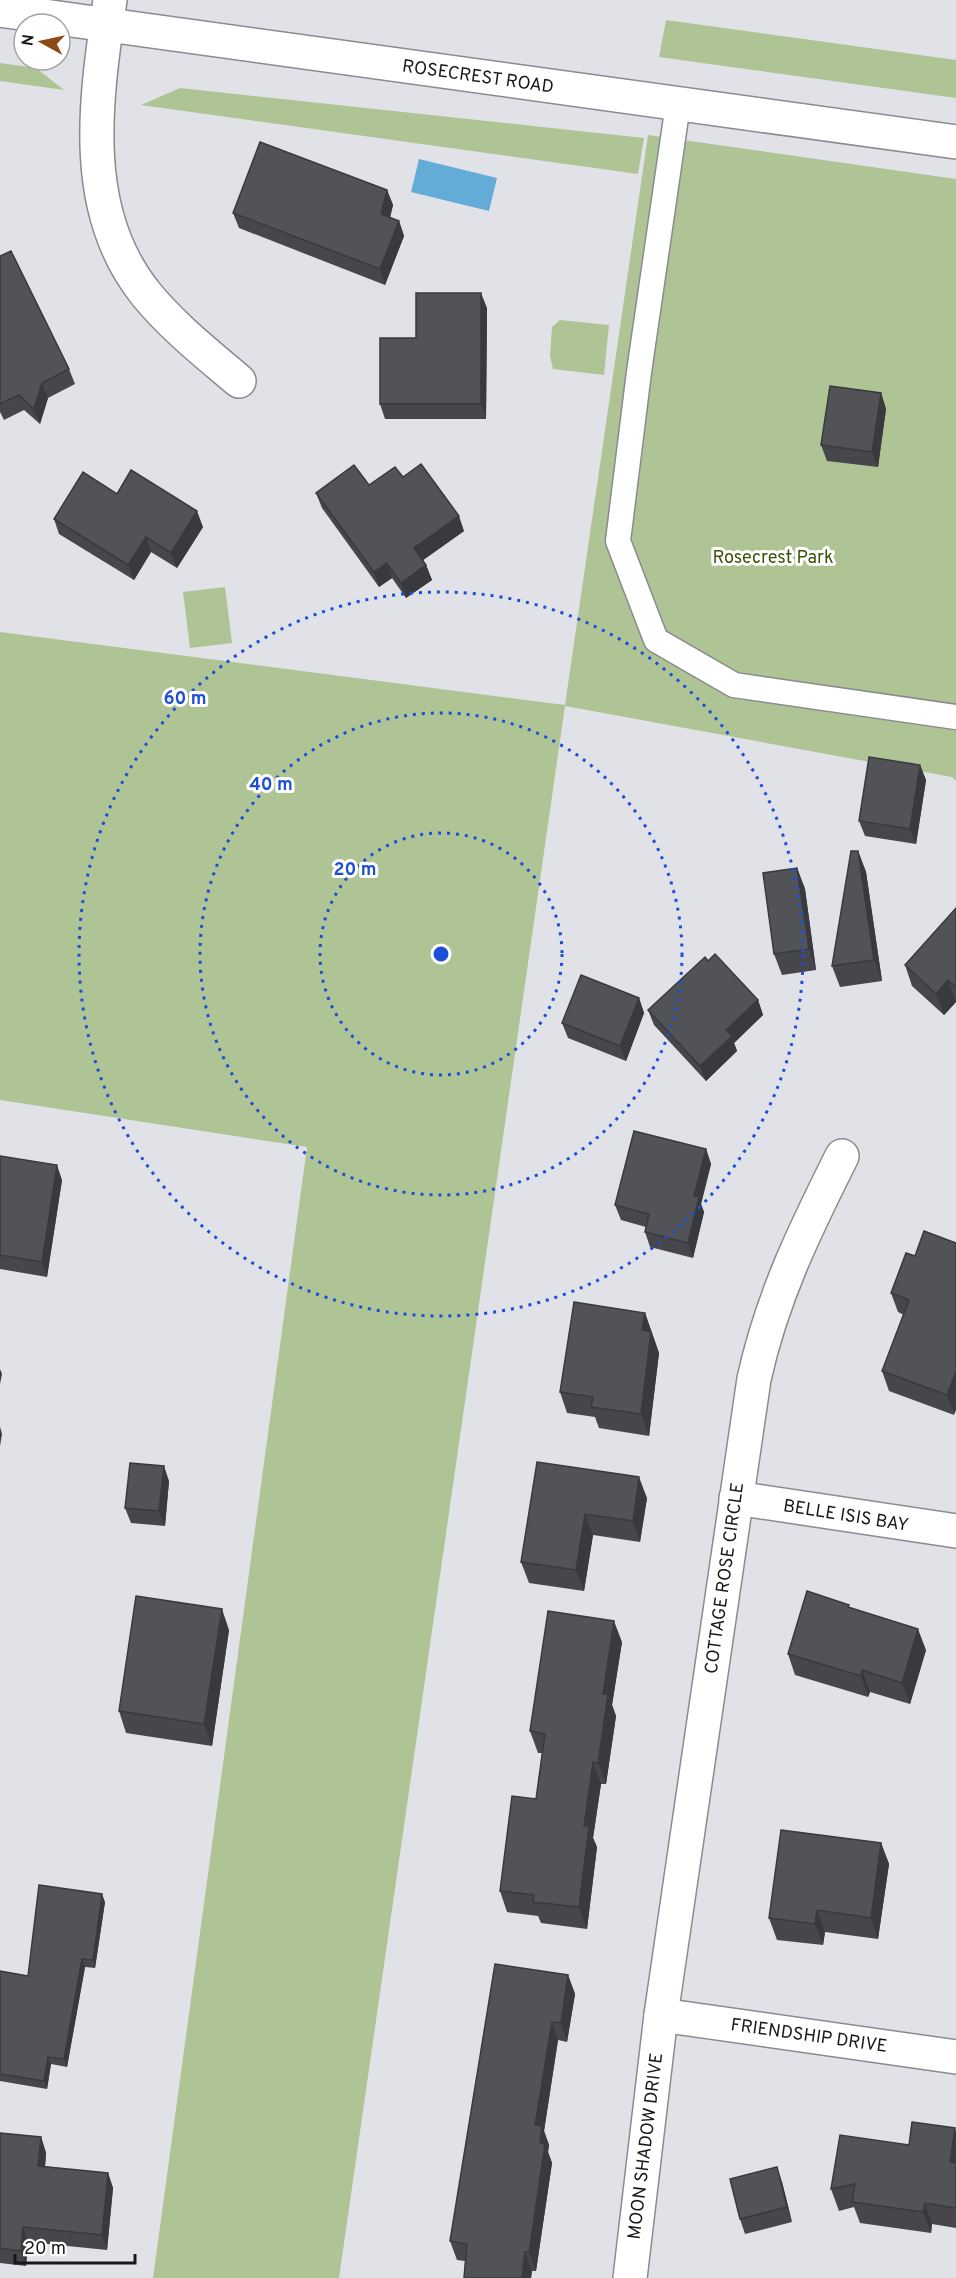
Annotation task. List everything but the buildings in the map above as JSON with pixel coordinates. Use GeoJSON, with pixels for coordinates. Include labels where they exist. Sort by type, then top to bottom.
{"type":"FeatureCollection","features":[{"type":"Feature","properties":{"kind":"street","name":"ROSECREST ROAD"},"geometry":{"type":"LineString","coordinates":[[0,10],[108,13],[678,104],[956,142]]}},
{"type":"Feature","properties":{"kind":"street"},"geometry":{"type":"LineString","coordinates":[[108,13],[96,154],[102,201],[114,237],[127,266],[151,299],[185,335],[239,381]]}},
{"type":"Feature","properties":{"kind":"street","name":"COTTAGE ROSE CIRCLE"},"geometry":{"type":"LineString","coordinates":[[661,2015],[754,1379],[769,1318],[803,1233],[842,1156]]}},
{"type":"Feature","properties":{"kind":"street","name":"BELLE ISIS BAY"},"geometry":{"type":"LineString","coordinates":[[736,1498],[956,1531]]}},
{"type":"Feature","properties":{"kind":"street","name":"FRIENDSHIP DRIVE"},"geometry":{"type":"LineString","coordinates":[[661,2015],[956,2056]]}},
{"type":"Feature","properties":{"kind":"street","name":"MOON SHADOW DRIVE"},"geometry":{"type":"LineString","coordinates":[[630,2278],[661,2015]]}},
{"type":"Feature","properties":{"kind":"lane"},"geometry":{"type":"LineString","coordinates":[[678,104],[639,372],[618,541],[656,640],[734,685],[956,717]]}},
{"type":"Feature","properties":{"kind":"green space"},"geometry":{"type":"Polygon","coordinates":[[[666,20],[956,60],[956,98],[659,57],[666,20]]]}},
{"type":"Feature","properties":{"kind":"green space"},"geometry":{"type":"Polygon","coordinates":[[[0,63],[12,65],[12,72],[41,72],[64,90],[0,81],[0,63]]]}},
{"type":"Feature","properties":{"kind":"green space"},"geometry":{"type":"Polygon","coordinates":[[[180,88],[644,138],[638,174],[141,105],[180,88]]]}},
{"type":"Feature","properties":{"kind":"green space","name":"Rosecrest Park"},"geometry":{"type":"Polygon","coordinates":[[[648,135],[956,179],[956,781],[952,777],[565,706],[339,2278],[153,2278],[307,1147],[0,1100],[0,632],[565,705],[648,135]]]}},
{"type":"Feature","properties":{"kind":"green space"},"geometry":{"type":"Polygon","coordinates":[[[560,320],[609,325],[604,375],[553,369],[550,356],[552,327],[560,320]]]}},
{"type":"Feature","properties":{"kind":"green space"},"geometry":{"type":"Polygon","coordinates":[[[225,587],[232,643],[190,648],[183,592],[225,587]]]}},
{"type":"Feature","properties":{"kind":"water"},"geometry":{"type":"Polygon","coordinates":[[[419,159],[497,178],[489,211],[411,192],[419,159]]]}}]}
